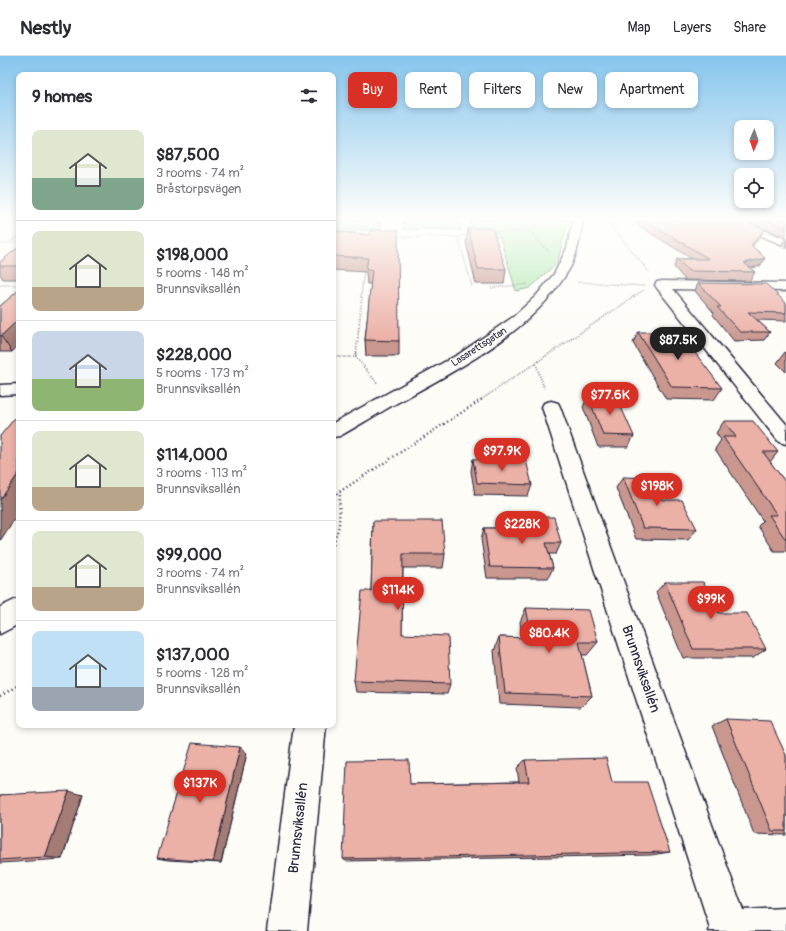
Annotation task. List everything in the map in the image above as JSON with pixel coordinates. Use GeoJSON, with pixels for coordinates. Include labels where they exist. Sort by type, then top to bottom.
{"type":"FeatureCollection","features":[{"type":"Feature","properties":{"kind":"street","name":"Lasarettsgatan"},"geometry":{"type":"LineString","coordinates":[[336,429],[468,355],[496,337],[519,319],[553,285],[568,260]]}},
{"type":"Feature","properties":{"kind":"street"},"geometry":{"type":"LineString","coordinates":[[657,280],[786,287]]}},
{"type":"Feature","properties":{"kind":"street"},"geometry":{"type":"LineString","coordinates":[[657,280],[786,437]]}},
{"type":"Feature","properties":{"kind":"street"},"geometry":{"type":"LineString","coordinates":[[0,390],[16,389]]}},
{"type":"Feature","properties":{"kind":"street","name":"Brunnsviksallén"},"geometry":{"type":"LineString","coordinates":[[551,407],[730,931],[786,928]]}},
{"type":"Feature","properties":{"kind":"street"},"geometry":{"type":"LineString","coordinates":[[0,621],[16,612]]}},
{"type":"Feature","properties":{"kind":"street","name":"Brunnsviksallén"},"geometry":{"type":"LineString","coordinates":[[287,931],[310,728]]}},
{"type":"Feature","properties":{"kind":"path"},"geometry":{"type":"LineString","coordinates":[[465,260],[472,286]]}},
{"type":"Feature","properties":{"kind":"path"},"geometry":{"type":"LineString","coordinates":[[640,260],[657,280]]}},
{"type":"Feature","properties":{"kind":"path"},"geometry":{"type":"LineString","coordinates":[[364,268],[356,357],[391,399]]}},
{"type":"Feature","properties":{"kind":"path"},"geometry":{"type":"LineString","coordinates":[[0,285],[16,285]]}},
{"type":"Feature","properties":{"kind":"path"},"geometry":{"type":"LineString","coordinates":[[336,494],[536,364],[644,290]]}},
{"type":"Feature","properties":{"kind":"path"},"geometry":{"type":"LineString","coordinates":[[336,357],[356,357]]}},
{"type":"Feature","properties":{"kind":"path"},"geometry":{"type":"LineString","coordinates":[[536,364],[551,407]]}},
{"type":"Feature","properties":{"kind":"path"},"geometry":{"type":"LineString","coordinates":[[336,535],[339,526],[340,492]]}},
{"type":"Feature","properties":{"kind":"path"},"geometry":{"type":"LineString","coordinates":[[0,696],[16,687]]}},
{"type":"Feature","properties":{"kind":"green space"},"geometry":{"type":"Polygon","coordinates":[[[507,260],[558,260],[557,263],[530,288],[516,291],[507,260]]]}},
{"type":"Feature","properties":{"kind":"building"},"geometry":{"type":"Polygon","coordinates":[[[3,260],[16,260],[16,266],[0,266],[0,262],[3,260]]]}},
{"type":"Feature","properties":{"kind":"building"},"geometry":{"type":"Polygon","coordinates":[[[368,260],[398,260],[399,341],[365,340],[372,270],[366,270],[368,260]]]}},
{"type":"Feature","properties":{"kind":"building"},"geometry":{"type":"Polygon","coordinates":[[[476,260],[503,260],[506,269],[478,269],[476,260]]]}},
{"type":"Feature","properties":{"kind":"building"},"geometry":{"type":"Polygon","coordinates":[[[678,260],[757,260],[744,263],[755,272],[689,271],[678,260]]]}},
{"type":"Feature","properties":{"kind":"building"},"geometry":{"type":"Polygon","coordinates":[[[698,283],[766,284],[786,303],[786,313],[748,312],[770,332],[740,332],[717,307],[721,307],[698,283]]]}},
{"type":"Feature","properties":{"kind":"building"},"geometry":{"type":"Polygon","coordinates":[[[16,293],[16,322],[1,336],[0,336],[0,306],[16,293]]]}},
{"type":"Feature","properties":{"kind":"building"},"geometry":{"type":"Polygon","coordinates":[[[638,332],[679,332],[722,388],[672,387],[638,332]]]}},
{"type":"Feature","properties":{"kind":"building"},"geometry":{"type":"Polygon","coordinates":[[[588,396],[616,396],[634,436],[603,435],[588,396]]]}},
{"type":"Feature","properties":{"kind":"building"},"geometry":{"type":"Polygon","coordinates":[[[16,417],[16,477],[0,500],[0,436],[16,417]]]}},
{"type":"Feature","properties":{"kind":"building"},"geometry":{"type":"Polygon","coordinates":[[[724,421],[753,421],[778,452],[763,452],[786,483],[786,540],[769,515],[777,515],[723,437],[736,437],[724,421]]]}},
{"type":"Feature","properties":{"kind":"building"},"geometry":{"type":"Polygon","coordinates":[[[473,459],[526,460],[532,485],[477,483],[473,459]]]}},
{"type":"Feature","properties":{"kind":"building"},"geometry":{"type":"Polygon","coordinates":[[[623,477],[652,478],[662,500],[682,500],[697,529],[643,528],[623,477]]]}},
{"type":"Feature","properties":{"kind":"building"},"geometry":{"type":"Polygon","coordinates":[[[529,517],[554,517],[561,543],[546,543],[553,568],[490,567],[484,528],[532,528],[529,517]]]}},
{"type":"Feature","properties":{"kind":"building"},"geometry":{"type":"Polygon","coordinates":[[[373,521],[442,521],[445,554],[403,554],[402,634],[448,636],[450,684],[354,681],[362,591],[371,591],[373,521]]]}},
{"type":"Feature","properties":{"kind":"building"},"geometry":{"type":"Polygon","coordinates":[[[665,582],[703,582],[719,613],[747,613],[766,649],[693,649],[665,582]]]}},
{"type":"Feature","properties":{"kind":"building"},"geometry":{"type":"Polygon","coordinates":[[[526,608],[589,610],[598,642],[579,642],[592,696],[505,693],[499,637],[532,638],[526,608]]]}},
{"type":"Feature","properties":{"kind":"building"},"geometry":{"type":"Polygon","coordinates":[[[726,719],[770,721],[786,755],[786,831],[772,831],[726,719]]]}},
{"type":"Feature","properties":{"kind":"building"},"geometry":{"type":"Polygon","coordinates":[[[192,743],[240,747],[213,862],[157,858],[192,743]]]}},
{"type":"Feature","properties":{"kind":"building"},"geometry":{"type":"Polygon","coordinates":[[[606,758],[612,782],[647,782],[670,852],[343,859],[347,761],[409,760],[410,784],[529,782],[525,760],[606,758]]]}},
{"type":"Feature","properties":{"kind":"building"},"geometry":{"type":"Polygon","coordinates":[[[69,791],[45,857],[0,860],[0,795],[69,791]]]}}]}
